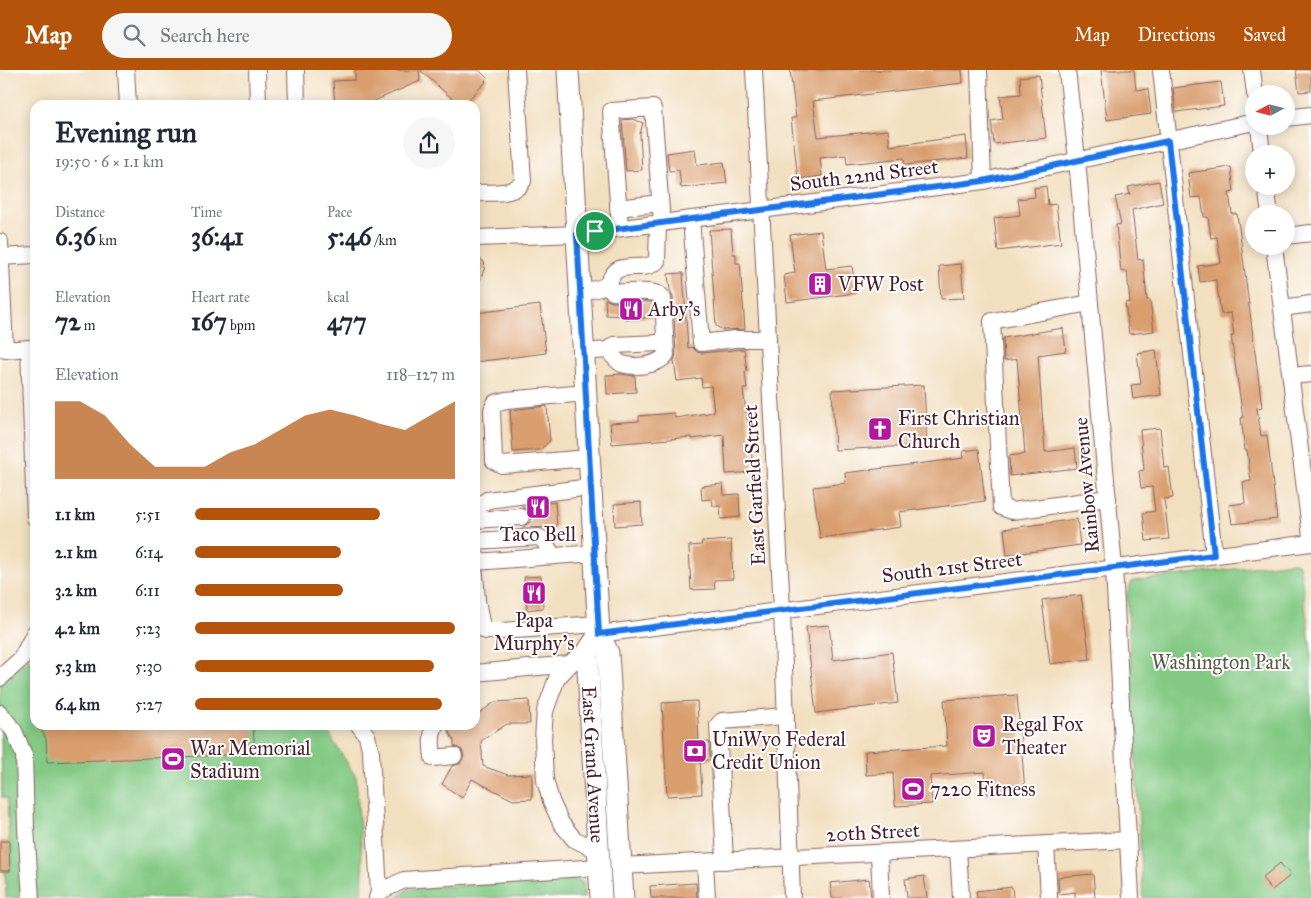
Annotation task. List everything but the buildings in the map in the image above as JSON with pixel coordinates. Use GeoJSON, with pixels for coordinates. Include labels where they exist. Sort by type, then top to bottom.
{"type":"FeatureCollection","features":[{"type":"Feature","properties":{"kind":"main road","name":"East Grand Avenue"},"geometry":{"type":"LineString","coordinates":[[568,70],[599,629],[608,653],[622,898]]}},
{"type":"Feature","properties":{"kind":"main road"},"geometry":{"type":"LineString","coordinates":[[579,659],[599,629]]}},
{"type":"Feature","properties":{"kind":"main road","name":"East Grand Avenue"},"geometry":{"type":"LineString","coordinates":[[579,659],[599,859],[601,898]]}},
{"type":"Feature","properties":{"kind":"street"},"geometry":{"type":"LineString","coordinates":[[126,70],[128,100]]}},
{"type":"Feature","properties":{"kind":"street"},"geometry":{"type":"LineString","coordinates":[[257,70],[258,100]]}},
{"type":"Feature","properties":{"kind":"street"},"geometry":{"type":"LineString","coordinates":[[296,70],[298,100]]}},
{"type":"Feature","properties":{"kind":"street"},"geometry":{"type":"LineString","coordinates":[[480,192],[510,191],[520,186],[522,181],[516,70]]}},
{"type":"Feature","properties":{"kind":"street","name":"East Garfield Street"},"geometry":{"type":"LineString","coordinates":[[754,70],[782,610],[792,898]]}},
{"type":"Feature","properties":{"kind":"street"},"geometry":{"type":"LineString","coordinates":[[978,70],[983,181]]}},
{"type":"Feature","properties":{"kind":"street","name":"Rainbow Avenue"},"geometry":{"type":"LineString","coordinates":[[1068,70],[1114,568],[1131,898]]}},
{"type":"Feature","properties":{"kind":"street"},"geometry":{"type":"LineString","coordinates":[[1161,70],[1214,555]]}},
{"type":"Feature","properties":{"kind":"street"},"geometry":{"type":"LineString","coordinates":[[1252,70],[1254,85]]}},
{"type":"Feature","properties":{"kind":"street"},"geometry":{"type":"LineString","coordinates":[[580,291],[602,288],[619,269],[652,266],[657,261],[660,203],[653,108],[611,112],[620,228]]}},
{"type":"Feature","properties":{"kind":"street"},"geometry":{"type":"LineString","coordinates":[[1295,117],[1311,115]]}},
{"type":"Feature","properties":{"kind":"street","name":"South 22nd Street"},"geometry":{"type":"LineString","coordinates":[[480,238],[577,234],[983,181],[1245,124]]}},
{"type":"Feature","properties":{"kind":"street"},"geometry":{"type":"LineString","coordinates":[[618,208],[660,203]]}},
{"type":"Feature","properties":{"kind":"street"},"geometry":{"type":"LineString","coordinates":[[692,219],[701,342],[768,339]]}},
{"type":"Feature","properties":{"kind":"street"},"geometry":{"type":"LineString","coordinates":[[1295,235],[1311,233]]}},
{"type":"Feature","properties":{"kind":"street"},"geometry":{"type":"LineString","coordinates":[[30,255],[0,252],[5,350],[29,348],[30,374]]}},
{"type":"Feature","properties":{"kind":"street"},"geometry":{"type":"LineString","coordinates":[[1275,255],[1291,376],[1305,448],[1311,536]]}},
{"type":"Feature","properties":{"kind":"street"},"geometry":{"type":"LineString","coordinates":[[608,350],[621,364],[653,364],[661,361],[666,355],[663,298],[660,294],[653,292],[613,292],[610,280]]}},
{"type":"Feature","properties":{"kind":"street"},"geometry":{"type":"LineString","coordinates":[[1090,303],[992,321],[1001,507],[1012,511],[1108,498]]}},
{"type":"Feature","properties":{"kind":"street"},"geometry":{"type":"LineString","coordinates":[[1282,308],[1311,304]]}},
{"type":"Feature","properties":{"kind":"street"},"geometry":{"type":"LineString","coordinates":[[583,352],[608,350],[614,345],[659,343]]}},
{"type":"Feature","properties":{"kind":"street"},"geometry":{"type":"LineString","coordinates":[[1291,376],[1311,374]]}},
{"type":"Feature","properties":{"kind":"street"},"geometry":{"type":"LineString","coordinates":[[586,393],[506,400],[495,403],[492,410],[494,461],[502,465],[589,458]]}},
{"type":"Feature","properties":{"kind":"street"},"geometry":{"type":"LineString","coordinates":[[480,506],[488,500],[591,487]]}},
{"type":"Feature","properties":{"kind":"street"},"geometry":{"type":"LineString","coordinates":[[480,520],[521,517]]}},
{"type":"Feature","properties":{"kind":"street"},"geometry":{"type":"LineString","coordinates":[[480,542],[539,537],[554,556]]}},
{"type":"Feature","properties":{"kind":"street","name":"South 21st Street"},"geometry":{"type":"LineString","coordinates":[[480,617],[482,628],[486,631],[599,629],[782,610],[1311,543]]}},
{"type":"Feature","properties":{"kind":"street"},"geometry":{"type":"LineString","coordinates":[[480,562],[595,553]]}},
{"type":"Feature","properties":{"kind":"street"},"geometry":{"type":"LineString","coordinates":[[0,678],[21,659],[30,642]]}},
{"type":"Feature","properties":{"kind":"street"},"geometry":{"type":"LineString","coordinates":[[480,672],[579,659]]}},
{"type":"Feature","properties":{"kind":"street"},"geometry":{"type":"LineString","coordinates":[[579,659],[558,678],[545,711],[543,739],[545,780],[551,801],[561,823],[574,839],[599,859]]}},
{"type":"Feature","properties":{"kind":"street"},"geometry":{"type":"LineString","coordinates":[[0,713],[14,731],[24,755],[26,828],[31,898]]}},
{"type":"Feature","properties":{"kind":"street"},"geometry":{"type":"LineString","coordinates":[[725,861],[718,725],[722,721],[786,716]]}},
{"type":"Feature","properties":{"kind":"street"},"geometry":{"type":"LineString","coordinates":[[363,730],[367,736],[371,753],[378,895],[404,880],[599,859]]}},
{"type":"Feature","properties":{"kind":"street"},"geometry":{"type":"LineString","coordinates":[[432,730],[433,758],[454,756]]}},
{"type":"Feature","properties":{"kind":"street","name":"20th Street"},"geometry":{"type":"LineString","coordinates":[[621,866],[1128,840]]}},
{"type":"Feature","properties":{"kind":"street"},"geometry":{"type":"LineString","coordinates":[[1046,844],[1049,898]]}},
{"type":"Feature","properties":{"kind":"street"},"geometry":{"type":"LineString","coordinates":[[958,849],[960,898]]}},
{"type":"Feature","properties":{"kind":"street"},"geometry":{"type":"LineString","coordinates":[[879,853],[881,898]]}},
{"type":"Feature","properties":{"kind":"street"},"geometry":{"type":"LineString","coordinates":[[705,862],[707,898]]}},
{"type":"Feature","properties":{"kind":"green space","name":"Washington Park"},"geometry":{"type":"Polygon","coordinates":[[[1292,562],[1299,565],[1301,574],[1311,650],[1311,898],[1143,898],[1127,594],[1132,581],[1292,562]]]}},
{"type":"Feature","properties":{"kind":"green space","name":"War Memorial Stadium"},"geometry":{"type":"Polygon","coordinates":[[[30,658],[30,730],[328,730],[356,777],[363,872],[362,898],[6,898],[5,871],[10,871],[7,798],[2,798],[0,680],[30,658]]]}},
{"type":"Feature","properties":{"kind":"green space"},"geometry":{"type":"Polygon","coordinates":[[[575,879],[583,882],[584,898],[397,898],[406,890],[419,888],[575,879]]]}},
{"type":"Feature","properties":{"kind":"place","name":"VFW Post"},"geometry":{"type":"Point","coordinates":[820,284]}},
{"type":"Feature","properties":{"kind":"place","name":"Arby's"},"geometry":{"type":"Point","coordinates":[631,309]}},
{"type":"Feature","properties":{"kind":"place","name":"First Christian Church"},"geometry":{"type":"Point","coordinates":[880,429]}},
{"type":"Feature","properties":{"kind":"place","name":"Taco Bell"},"geometry":{"type":"Point","coordinates":[538,507]}},
{"type":"Feature","properties":{"kind":"place","name":"Papa Murphy's"},"geometry":{"type":"Point","coordinates":[534,593]}},
{"type":"Feature","properties":{"kind":"place","name":"Regal Fox Theater"},"geometry":{"type":"Point","coordinates":[984,736]}},
{"type":"Feature","properties":{"kind":"place","name":"UniWyo Federal Credit Union"},"geometry":{"type":"Point","coordinates":[695,751]}},
{"type":"Feature","properties":{"kind":"place","name":"War Memorial Stadium"},"geometry":{"type":"Point","coordinates":[173,759]}},
{"type":"Feature","properties":{"kind":"place","name":"7220 Fitness"},"geometry":{"type":"Point","coordinates":[913,789]}},
{"type":"Feature","properties":{"kind":"route"},"geometry":{"type":"LineString","coordinates":[[1168,141],[1214,555],[599,634],[577,234],[595,231],[983,181],[1168,141]]}}]}
